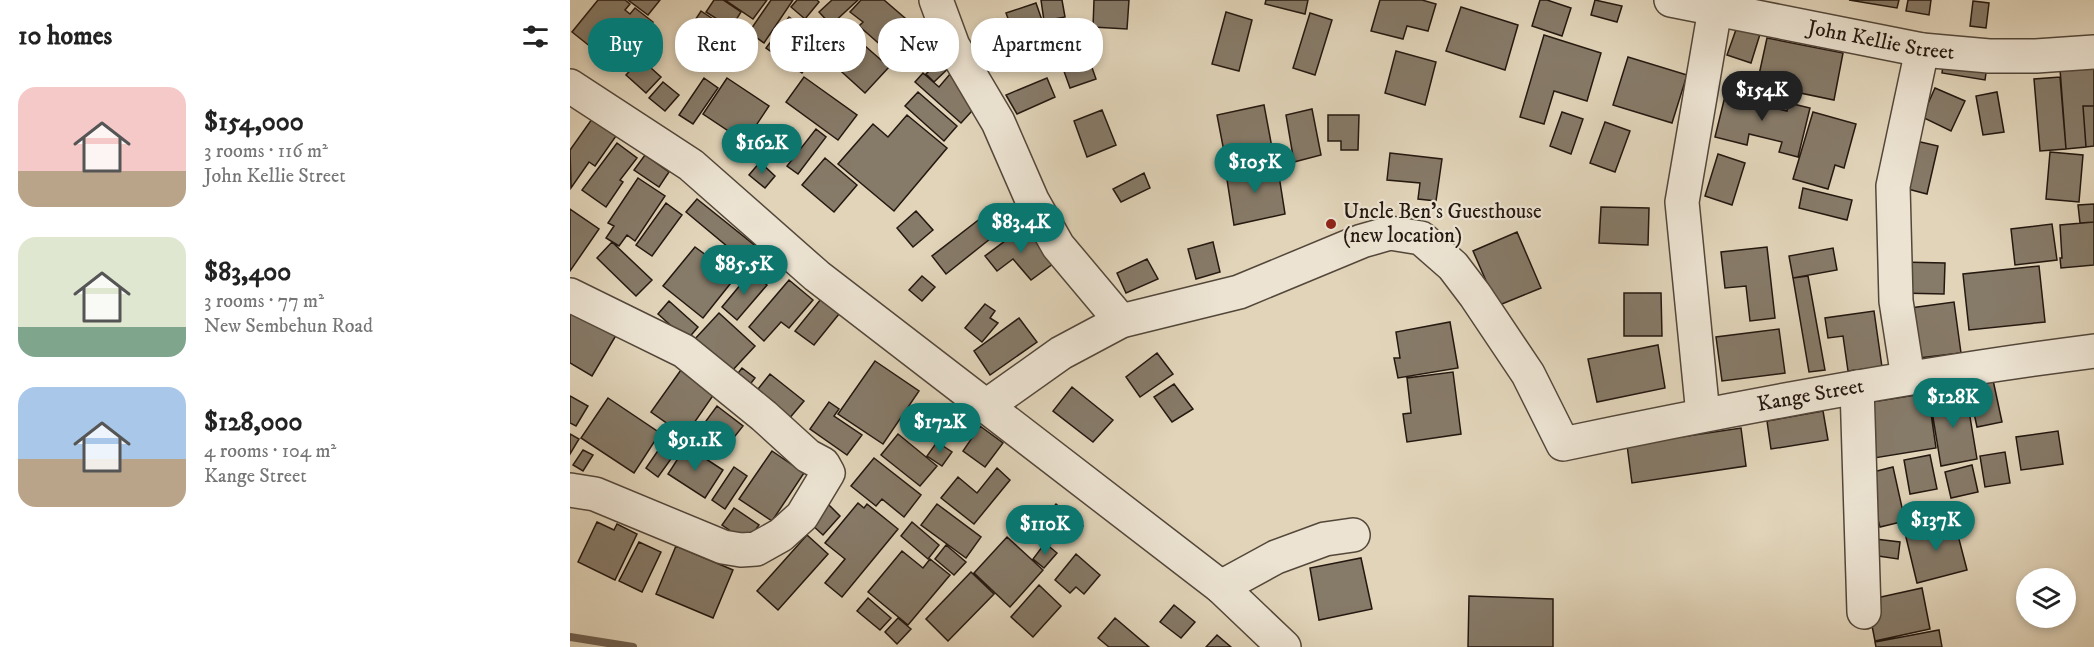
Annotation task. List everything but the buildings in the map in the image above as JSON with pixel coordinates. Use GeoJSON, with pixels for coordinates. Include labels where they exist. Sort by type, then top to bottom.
{"type":"FeatureCollection","features":[{"type":"Feature","properties":{"kind":"street"},"geometry":{"type":"LineString","coordinates":[[936,0],[953,46],[998,122],[1032,200],[1058,246],[1121,321],[1061,353],[985,407]]}},
{"type":"Feature","properties":{"kind":"street","name":"John Kellie Street"},"geometry":{"type":"LineString","coordinates":[[1671,0],[1708,5],[1922,50],[1989,56],[2094,52]]}},
{"type":"Feature","properties":{"kind":"street"},"geometry":{"type":"LineString","coordinates":[[1703,415],[1682,202],[1708,5]]}},
{"type":"Feature","properties":{"kind":"street"},"geometry":{"type":"LineString","coordinates":[[1908,378],[1896,301],[1893,186],[1922,50]]}},
{"type":"Feature","properties":{"kind":"street"},"geometry":{"type":"LineString","coordinates":[[570,86],[691,165],[817,276],[1221,587],[1284,647]]}},
{"type":"Feature","properties":{"kind":"street","name":"Kange Street"},"geometry":{"type":"LineString","coordinates":[[1121,321],[1239,292],[1362,241],[1390,233],[1421,238],[1453,266],[1475,295],[1528,374],[1563,444],[1703,415],[1908,378],[2094,351]]}},
{"type":"Feature","properties":{"kind":"street"},"geometry":{"type":"LineString","coordinates":[[570,295],[684,351],[764,416],[808,456],[823,464],[828,473],[802,516],[781,535],[756,549],[741,550],[723,547],[595,494],[570,490]]}},
{"type":"Feature","properties":{"kind":"street"},"geometry":{"type":"LineString","coordinates":[[1857,387],[1864,612]]}},
{"type":"Feature","properties":{"kind":"street"},"geometry":{"type":"LineString","coordinates":[[1221,587],[1276,556],[1325,539],[1353,535]]}},
{"type":"Feature","properties":{"kind":"waterway"},"geometry":{"type":"LineString","coordinates":[[570,637],[633,647]]}},
{"type":"Feature","properties":{"kind":"place","name":"Uncle Ben's Guesthouse (new location)"},"geometry":{"type":"Point","coordinates":[1331,224]}}]}
